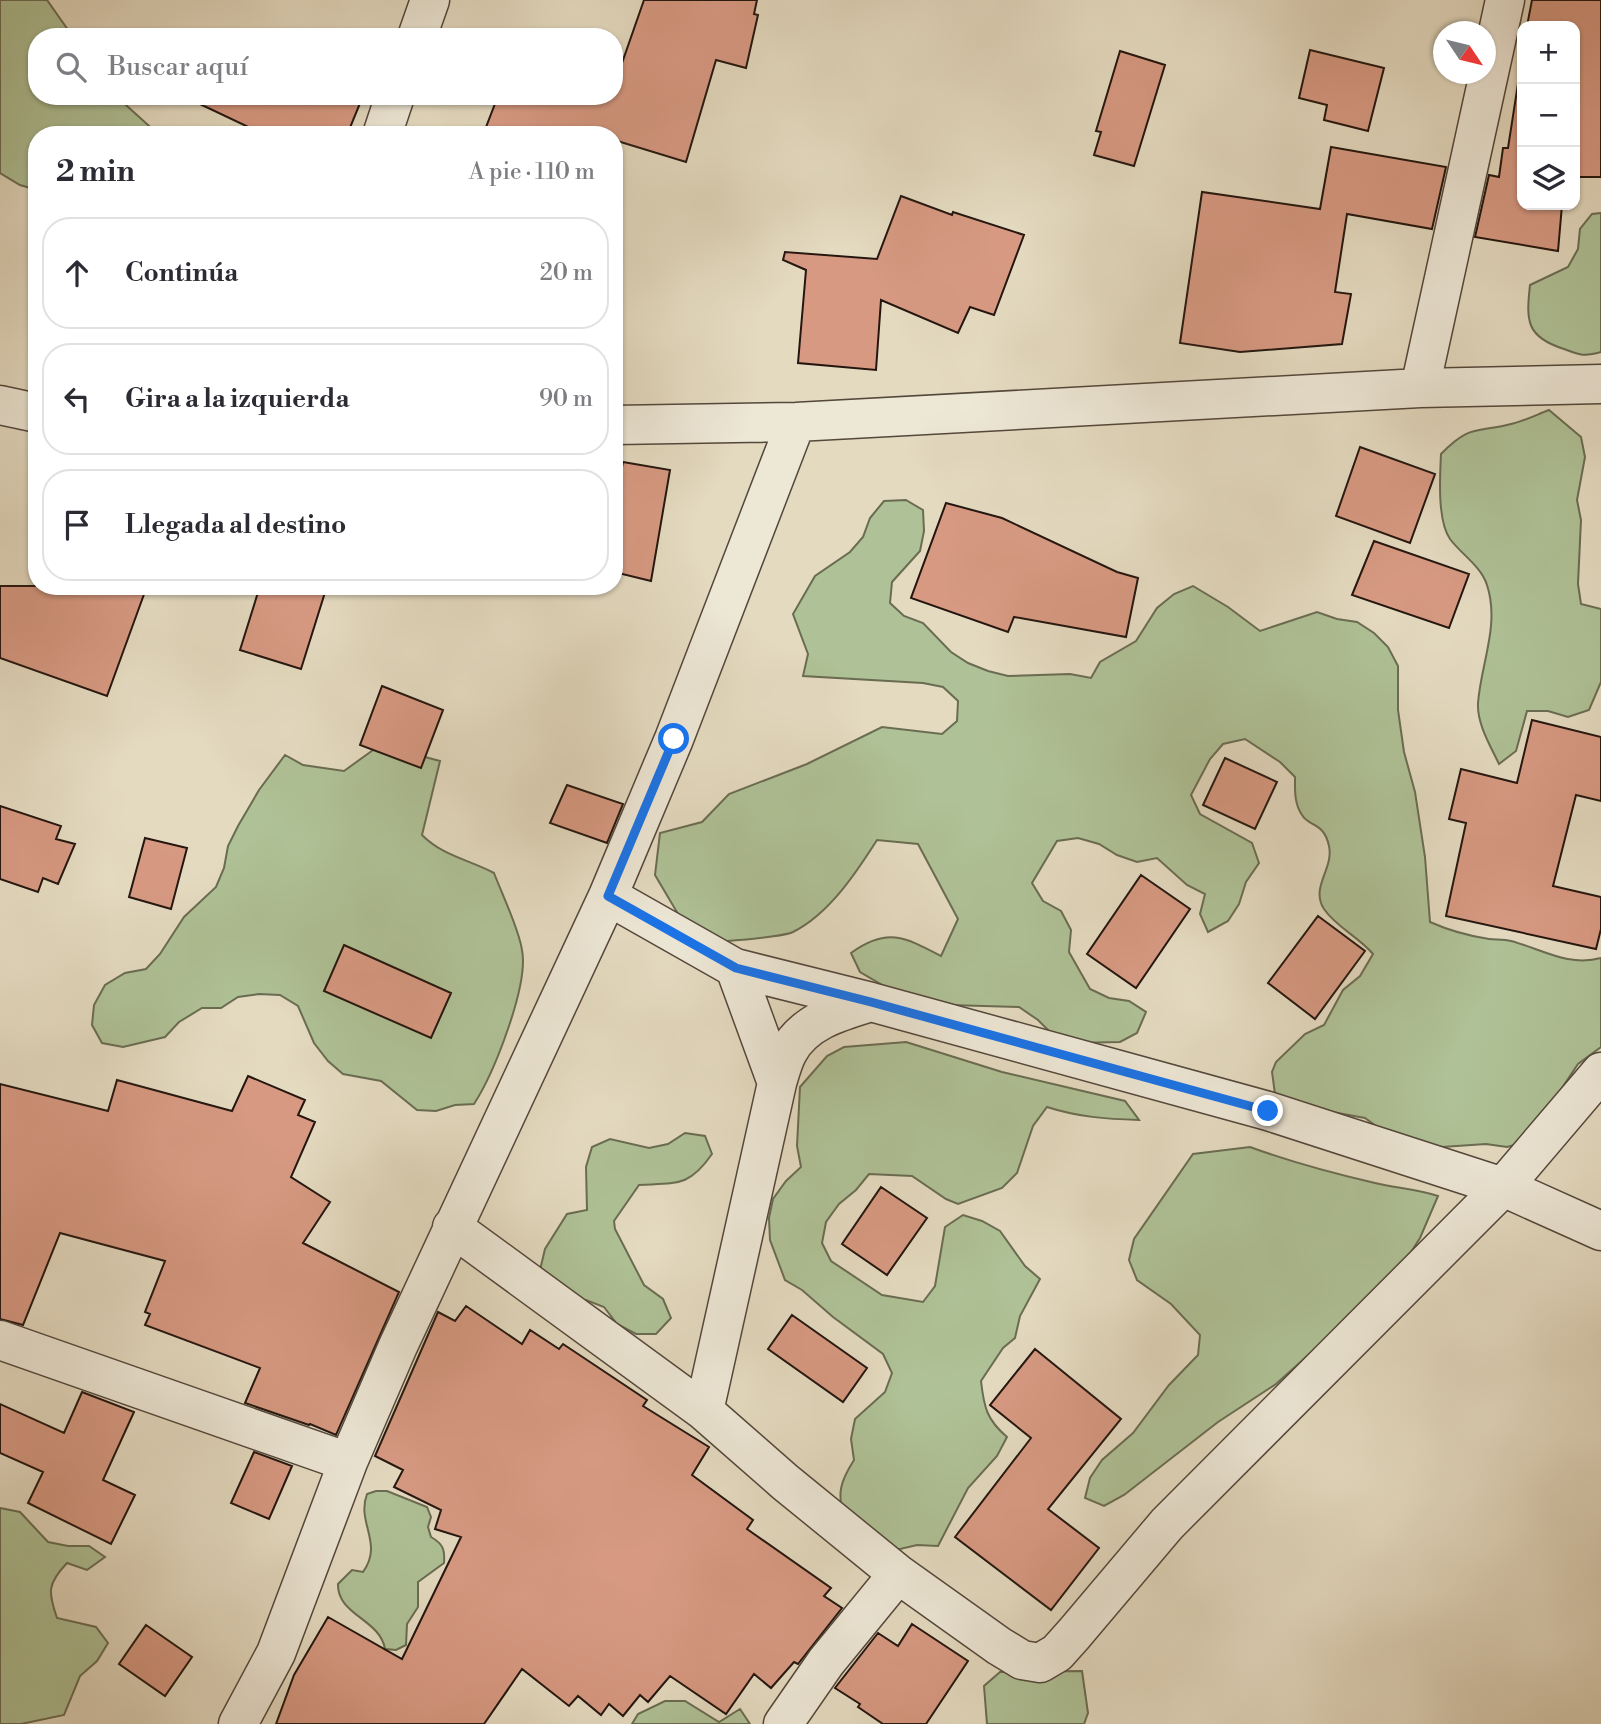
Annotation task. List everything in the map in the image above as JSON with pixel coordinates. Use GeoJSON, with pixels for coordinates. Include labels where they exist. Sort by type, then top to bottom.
{"type":"FeatureCollection","features":[{"type":"Feature","properties":{"kind":"street"},"geometry":{"type":"LineString","coordinates":[[420,28],[430,0]]}},
{"type":"Feature","properties":{"kind":"street"},"geometry":{"type":"LineString","coordinates":[[1420,388],[1505,0]]}},
{"type":"Feature","properties":{"kind":"street"},"geometry":{"type":"LineString","coordinates":[[385,126],[393,105]]}},
{"type":"Feature","properties":{"kind":"street"},"geometry":{"type":"LineString","coordinates":[[623,425],[796,422],[1420,388],[1601,384]]}},
{"type":"Feature","properties":{"kind":"street"},"geometry":{"type":"LineString","coordinates":[[0,405],[28,411]]}},
{"type":"Feature","properties":{"kind":"street"},"geometry":{"type":"LineString","coordinates":[[239,1724],[276,1653],[348,1462],[452,1227],[608,896],[674,739],[796,422]]}},
{"type":"Feature","properties":{"kind":"street"},"geometry":{"type":"LineString","coordinates":[[608,896],[736,968],[871,1002],[1268,1111],[1503,1187],[1601,1231]]}},
{"type":"Feature","properties":{"kind":"street"},"geometry":{"type":"LineString","coordinates":[[736,968],[777,1083]]}},
{"type":"Feature","properties":{"kind":"street"},"geometry":{"type":"LineString","coordinates":[[704,1411],[777,1083],[788,1051],[818,1022],[871,1002]]}},
{"type":"Feature","properties":{"kind":"street"},"geometry":{"type":"LineString","coordinates":[[452,1227],[704,1411],[785,1482],[898,1574],[1023,1660],[1040,1663],[1056,1653],[1167,1524],[1503,1187],[1601,1072]]}},
{"type":"Feature","properties":{"kind":"street"},"geometry":{"type":"LineString","coordinates":[[0,1340],[348,1462]]}},
{"type":"Feature","properties":{"kind":"street"},"geometry":{"type":"LineString","coordinates":[[783,1724],[826,1662],[898,1574]]}},
{"type":"Feature","properties":{"kind":"green space"},"geometry":{"type":"Polygon","coordinates":[[[0,0],[47,0],[67,28],[28,28],[28,105],[126,105],[149,126],[28,126],[28,187],[0,173],[0,0]]]}},
{"type":"Feature","properties":{"kind":"green space"},"geometry":{"type":"Polygon","coordinates":[[[1601,213],[1601,352],[1582,355],[1551,344],[1535,333],[1529,318],[1530,285],[1568,267],[1578,249],[1580,229],[1592,214],[1601,213]]]}},
{"type":"Feature","properties":{"kind":"green space"},"geometry":{"type":"Polygon","coordinates":[[[1549,410],[1581,437],[1585,457],[1577,500],[1581,520],[1578,584],[1581,604],[1601,609],[1601,682],[1589,710],[1568,717],[1548,711],[1527,711],[1516,751],[1499,764],[1478,711],[1491,629],[1490,600],[1484,578],[1446,531],[1440,498],[1441,454],[1459,438],[1474,431],[1516,423],[1549,410]]]}},
{"type":"Feature","properties":{"kind":"green space"},"geometry":{"type":"Polygon","coordinates":[[[906,500],[923,510],[924,531],[920,551],[892,582],[890,603],[904,616],[923,623],[951,652],[988,671],[1008,676],[1070,674],[1091,678],[1100,662],[1136,641],[1157,608],[1174,594],[1193,586],[1260,631],[1317,612],[1357,622],[1374,633],[1388,647],[1398,666],[1398,710],[1425,857],[1430,922],[1474,936],[1511,941],[1566,959],[1601,958],[1601,1047],[1578,1064],[1534,1130],[1518,1144],[1507,1147],[1486,1144],[1442,1147],[1391,1137],[1365,1118],[1321,1110],[1275,1094],[1272,1072],[1276,1062],[1305,1034],[1324,1025],[1343,990],[1360,976],[1373,954],[1335,921],[1320,901],[1321,885],[1330,854],[1329,846],[1324,833],[1305,819],[1299,810],[1295,777],[1280,762],[1245,739],[1223,744],[1210,759],[1191,795],[1200,814],[1252,843],[1259,863],[1246,882],[1239,904],[1228,921],[1208,932],[1200,914],[1205,894],[1187,885],[1157,858],[1137,862],[1117,855],[1099,844],[1078,838],[1057,841],[1032,883],[1043,901],[1061,911],[1071,930],[1069,952],[1090,989],[1109,998],[1129,1001],[1146,1012],[1137,1033],[1120,1042],[1074,1043],[1053,1035],[1019,1007],[915,1004],[860,972],[851,953],[875,940],[906,940],[941,956],[958,919],[918,844],[877,840],[851,879],[830,904],[793,932],[765,938],[706,943],[678,914],[655,875],[660,833],[702,822],[729,794],[807,764],[882,727],[942,734],[957,721],[958,701],[943,687],[923,683],[803,676],[808,654],[793,614],[815,576],[850,552],[863,537],[870,518],[884,501],[906,500]]]}},
{"type":"Feature","properties":{"kind":"green space"},"geometry":{"type":"Polygon","coordinates":[[[380,745],[440,761],[422,835],[447,853],[494,873],[520,942],[523,965],[515,1006],[500,1051],[474,1104],[455,1105],[436,1111],[417,1110],[381,1081],[343,1074],[314,1043],[298,1006],[280,995],[238,997],[221,1008],[202,1008],[179,1022],[165,1037],[123,1047],[102,1043],[92,1025],[94,1005],[105,985],[125,973],[146,969],[160,954],[184,917],[216,887],[224,868],[228,846],[238,826],[259,790],[285,755],[303,765],[344,771],[380,745]]]}},
{"type":"Feature","properties":{"kind":"green space"},"geometry":{"type":"Polygon","coordinates":[[[906,1042],[1002,1072],[1125,1101],[1139,1120],[1092,1117],[1047,1107],[1033,1126],[1017,1173],[1002,1188],[958,1204],[912,1176],[869,1174],[856,1190],[839,1204],[826,1222],[822,1243],[831,1261],[882,1295],[923,1302],[935,1286],[945,1227],[963,1215],[1000,1231],[1025,1266],[1040,1279],[1020,1316],[1015,1338],[1003,1348],[981,1381],[988,1413],[1007,1437],[997,1456],[968,1488],[938,1546],[917,1545],[896,1550],[844,1518],[840,1494],[843,1481],[854,1460],[851,1439],[855,1419],[885,1392],[892,1373],[883,1354],[802,1290],[785,1280],[770,1240],[769,1218],[773,1199],[801,1167],[797,1146],[800,1087],[827,1056],[844,1047],[906,1042]]]}},
{"type":"Feature","properties":{"kind":"green space"},"geometry":{"type":"Polygon","coordinates":[[[685,1133],[705,1136],[712,1154],[704,1165],[689,1178],[681,1181],[639,1185],[614,1221],[615,1229],[644,1285],[663,1299],[671,1318],[656,1334],[636,1334],[617,1324],[604,1307],[586,1300],[564,1302],[540,1270],[545,1249],[567,1214],[587,1210],[586,1167],[592,1147],[610,1139],[649,1148],[668,1144],[685,1133]]]}},
{"type":"Feature","properties":{"kind":"green space"},"geometry":{"type":"Polygon","coordinates":[[[1250,1147],[1327,1171],[1438,1196],[1420,1238],[1409,1255],[1363,1306],[1276,1384],[1218,1422],[1124,1495],[1104,1506],[1085,1498],[1090,1478],[1102,1460],[1133,1433],[1169,1385],[1198,1355],[1200,1335],[1171,1304],[1137,1280],[1129,1260],[1134,1239],[1193,1154],[1250,1147]]]}},
{"type":"Feature","properties":{"kind":"green space"},"geometry":{"type":"Polygon","coordinates":[[[387,1491],[427,1507],[431,1517],[428,1527],[431,1537],[441,1545],[444,1554],[444,1563],[418,1582],[418,1607],[407,1624],[406,1645],[396,1650],[385,1649],[382,1639],[375,1631],[344,1603],[338,1584],[352,1570],[363,1572],[369,1562],[371,1542],[365,1504],[367,1494],[387,1491]]]}},
{"type":"Feature","properties":{"kind":"green space"},"geometry":{"type":"Polygon","coordinates":[[[0,1508],[20,1512],[48,1542],[89,1546],[105,1557],[87,1570],[67,1563],[53,1583],[51,1595],[57,1618],[96,1627],[108,1643],[97,1661],[80,1676],[64,1715],[21,1724],[0,1724],[0,1508]]]}},
{"type":"Feature","properties":{"kind":"green space"},"geometry":{"type":"Polygon","coordinates":[[[1082,1671],[1088,1713],[1084,1724],[987,1724],[984,1686],[1000,1672],[1082,1671]]]}},
{"type":"Feature","properties":{"kind":"green space"},"geometry":{"type":"Polygon","coordinates":[[[665,1701],[685,1701],[719,1722],[740,1709],[750,1724],[632,1724],[638,1714],[665,1701]]]}},
{"type":"Feature","properties":{"kind":"building"},"geometry":{"type":"Polygon","coordinates":[[[644,0],[757,0],[754,14],[758,15],[746,68],[716,60],[686,162],[623,143],[623,126],[486,126],[495,105],[623,105],[623,60],[644,0]]]}},
{"type":"Feature","properties":{"kind":"building"},"geometry":{"type":"Polygon","coordinates":[[[1532,0],[1601,0],[1601,177],[1580,177],[1580,21],[1528,21],[1532,0]]]}},
{"type":"Feature","properties":{"kind":"building"},"geometry":{"type":"Polygon","coordinates":[[[1310,50],[1384,68],[1368,131],[1324,120],[1327,105],[1299,98],[1310,50]]]}},
{"type":"Feature","properties":{"kind":"building"},"geometry":{"type":"Polygon","coordinates":[[[1120,51],[1165,65],[1134,166],[1094,155],[1101,132],[1096,131],[1120,51]]]}},
{"type":"Feature","properties":{"kind":"building"},"geometry":{"type":"Polygon","coordinates":[[[1517,90],[1517,210],[1562,210],[1558,251],[1475,237],[1489,175],[1499,177],[1503,148],[1508,148],[1517,90]]]}},
{"type":"Feature","properties":{"kind":"building"},"geometry":{"type":"Polygon","coordinates":[[[202,105],[359,105],[351,126],[246,126],[202,105]]]}},
{"type":"Feature","properties":{"kind":"building"},"geometry":{"type":"Polygon","coordinates":[[[1331,147],[1446,167],[1432,229],[1347,214],[1335,292],[1351,294],[1342,344],[1240,352],[1180,343],[1202,192],[1320,209],[1331,147]]]}},
{"type":"Feature","properties":{"kind":"building"},"geometry":{"type":"Polygon","coordinates":[[[901,196],[952,215],[953,212],[1024,235],[994,315],[970,307],[958,333],[881,300],[876,370],[798,363],[806,270],[783,260],[785,252],[877,259],[901,196]]]}},
{"type":"Feature","properties":{"kind":"building"},"geometry":{"type":"Polygon","coordinates":[[[1360,447],[1435,474],[1410,543],[1336,516],[1360,447]]]}},
{"type":"Feature","properties":{"kind":"building"},"geometry":{"type":"Polygon","coordinates":[[[623,462],[670,470],[651,581],[623,574],[623,462]]]}},
{"type":"Feature","properties":{"kind":"building"},"geometry":{"type":"Polygon","coordinates":[[[946,503],[1002,518],[1117,572],[1138,578],[1126,637],[1014,617],[1008,632],[911,598],[946,503]]]}},
{"type":"Feature","properties":{"kind":"building"},"geometry":{"type":"Polygon","coordinates":[[[1374,541],[1469,574],[1449,628],[1352,595],[1374,541]]]}},
{"type":"Feature","properties":{"kind":"building"},"geometry":{"type":"Polygon","coordinates":[[[0,586],[28,586],[28,595],[144,595],[107,696],[0,658],[0,586]]]}},
{"type":"Feature","properties":{"kind":"building"},"geometry":{"type":"Polygon","coordinates":[[[257,595],[324,595],[301,669],[240,650],[257,595]]]}},
{"type":"Feature","properties":{"kind":"building"},"geometry":{"type":"Polygon","coordinates":[[[382,686],[443,710],[421,768],[360,745],[382,686]]]}},
{"type":"Feature","properties":{"kind":"building"},"geometry":{"type":"Polygon","coordinates":[[[1532,720],[1601,737],[1601,801],[1576,795],[1553,886],[1601,897],[1601,929],[1596,949],[1446,916],[1466,823],[1449,819],[1461,769],[1517,783],[1532,720]]]}},
{"type":"Feature","properties":{"kind":"building"},"geometry":{"type":"Polygon","coordinates":[[[1225,758],[1277,782],[1255,829],[1203,805],[1225,758]]]}},
{"type":"Feature","properties":{"kind":"building"},"geometry":{"type":"Polygon","coordinates":[[[567,785],[623,804],[607,843],[550,823],[567,785]]]}},
{"type":"Feature","properties":{"kind":"building"},"geometry":{"type":"Polygon","coordinates":[[[0,806],[61,826],[56,839],[75,844],[58,884],[43,878],[38,892],[0,879],[0,806]]]}},
{"type":"Feature","properties":{"kind":"building"},"geometry":{"type":"Polygon","coordinates":[[[145,838],[187,848],[171,909],[129,897],[145,838]]]}},
{"type":"Feature","properties":{"kind":"building"},"geometry":{"type":"Polygon","coordinates":[[[1141,875],[1190,909],[1136,988],[1087,954],[1141,875]]]}},
{"type":"Feature","properties":{"kind":"building"},"geometry":{"type":"Polygon","coordinates":[[[1318,916],[1365,951],[1315,1019],[1268,983],[1318,916]]]}},
{"type":"Feature","properties":{"kind":"building"},"geometry":{"type":"Polygon","coordinates":[[[344,945],[451,993],[431,1038],[324,991],[344,945]]]}},
{"type":"Feature","properties":{"kind":"building"},"geometry":{"type":"Polygon","coordinates":[[[248,1076],[305,1100],[298,1115],[315,1122],[291,1177],[330,1202],[303,1243],[399,1292],[336,1435],[245,1403],[260,1368],[145,1325],[150,1314],[145,1312],[165,1261],[60,1233],[23,1325],[0,1319],[0,1084],[108,1111],[117,1080],[232,1111],[248,1076]]]}},
{"type":"Feature","properties":{"kind":"building"},"geometry":{"type":"Polygon","coordinates":[[[881,1187],[927,1218],[887,1275],[842,1244],[881,1187]]]}},
{"type":"Feature","properties":{"kind":"building"},"geometry":{"type":"Polygon","coordinates":[[[466,1306],[522,1344],[530,1330],[559,1349],[563,1344],[647,1400],[643,1406],[709,1447],[692,1475],[753,1520],[747,1529],[831,1588],[824,1596],[842,1608],[798,1664],[794,1662],[771,1688],[754,1674],[726,1714],[670,1676],[648,1702],[640,1695],[623,1716],[609,1704],[601,1715],[578,1696],[569,1706],[522,1669],[484,1724],[276,1724],[294,1675],[328,1617],[402,1659],[461,1537],[435,1529],[441,1510],[394,1487],[403,1470],[375,1456],[438,1312],[455,1321],[466,1306]]]}},
{"type":"Feature","properties":{"kind":"building"},"geometry":{"type":"Polygon","coordinates":[[[792,1315],[867,1368],[843,1402],[768,1349],[792,1315]]]}},
{"type":"Feature","properties":{"kind":"building"},"geometry":{"type":"Polygon","coordinates":[[[1035,1349],[1121,1419],[1048,1509],[1099,1548],[1051,1610],[955,1537],[1031,1438],[990,1405],[1035,1349]]]}},
{"type":"Feature","properties":{"kind":"building"},"geometry":{"type":"Polygon","coordinates":[[[82,1392],[134,1412],[103,1480],[135,1495],[111,1544],[28,1503],[43,1472],[0,1453],[0,1404],[64,1433],[82,1392]]]}},
{"type":"Feature","properties":{"kind":"building"},"geometry":{"type":"Polygon","coordinates":[[[254,1452],[292,1466],[269,1519],[231,1503],[254,1452]]]}},
{"type":"Feature","properties":{"kind":"building"},"geometry":{"type":"Polygon","coordinates":[[[912,1624],[968,1661],[926,1724],[883,1724],[858,1707],[860,1704],[835,1688],[878,1633],[898,1646],[912,1624]]]}},
{"type":"Feature","properties":{"kind":"building"},"geometry":{"type":"Polygon","coordinates":[[[146,1625],[192,1657],[165,1696],[119,1664],[146,1625]]]}},
{"type":"Feature","properties":{"kind":"route"},"geometry":{"type":"LineString","coordinates":[[674,739],[608,896],[736,968],[871,1002],[1268,1111]]}}]}
